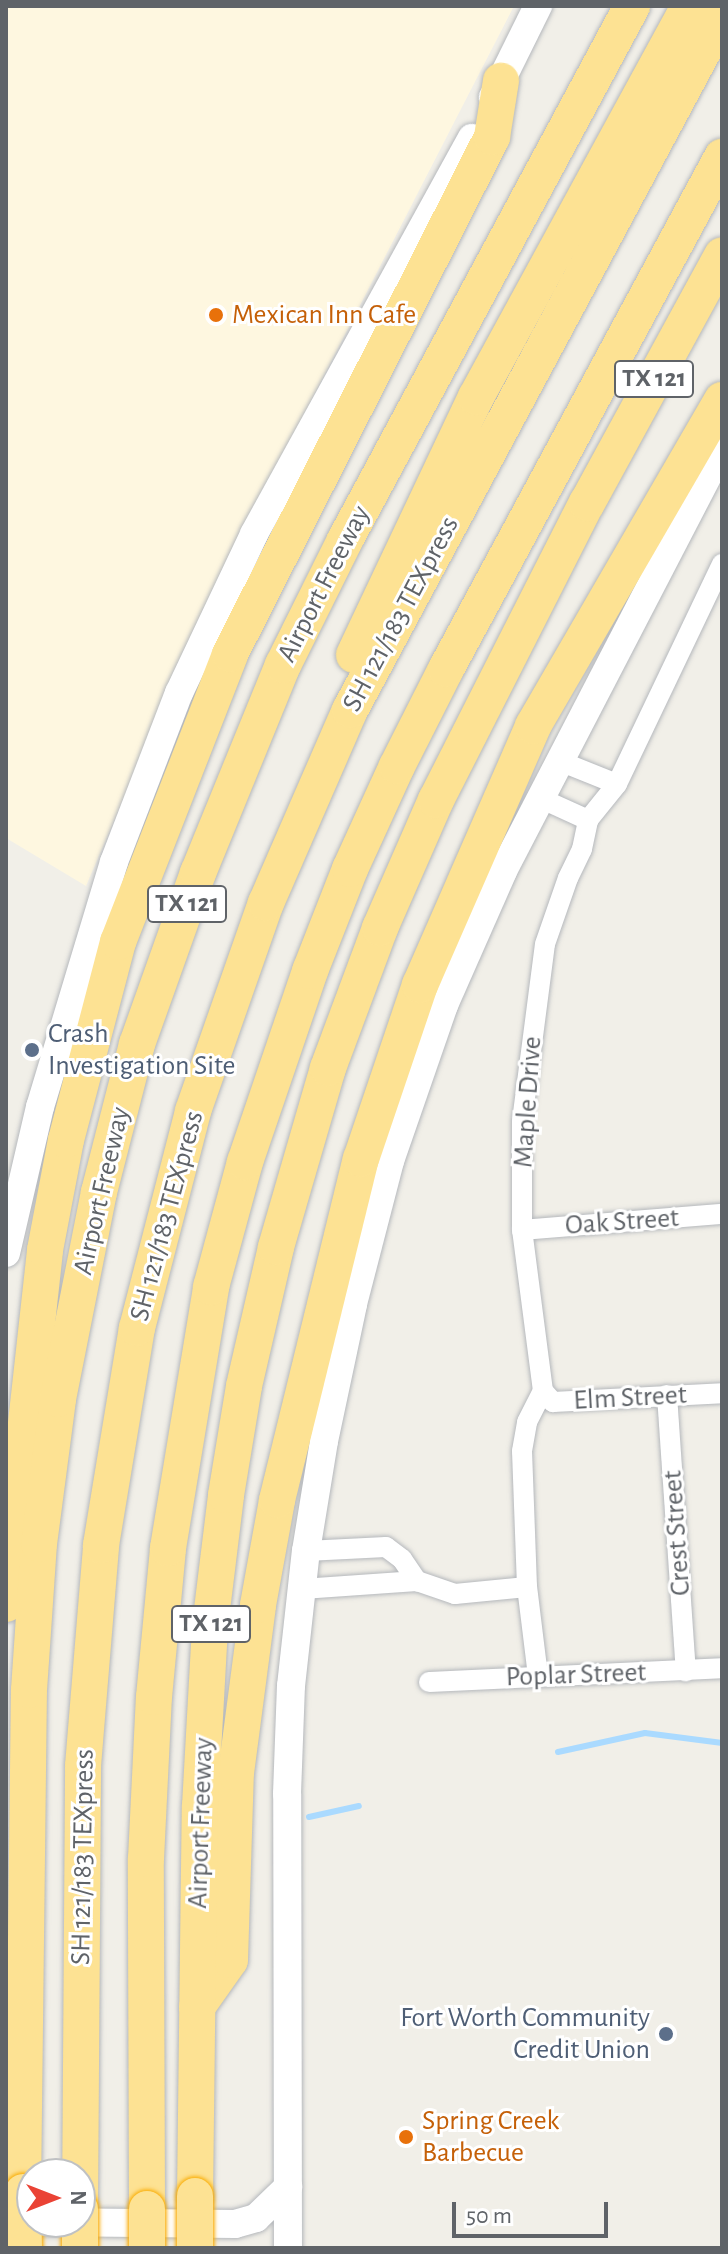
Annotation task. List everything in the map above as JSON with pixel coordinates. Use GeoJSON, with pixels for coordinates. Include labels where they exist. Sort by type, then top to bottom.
{"type":"FeatureCollection","features":[{"type":"Feature","properties":{"kind":"highway","name":"Airport Freeway"},"geometry":{"type":"LineString","coordinates":[[25,2158],[29,1690],[39,1544],[58,1399],[90,1236],[137,1044],[198,873],[283,665],[345,540],[632,6]]}},
{"type":"Feature","properties":{"kind":"highway"},"geometry":{"type":"LineString","coordinates":[[309,799],[334,697],[421,510],[476,397],[689,6]]}},
{"type":"Feature","properties":{"kind":"highway","name":"SH 121/183 TEXpress"},"geometry":{"type":"LineString","coordinates":[[80,2158],[83,1766],[98,1573],[116,1439],[145,1297],[193,1111],[232,992],[309,799],[350,710],[722,16]]}},
{"type":"Feature","properties":{"kind":"highway"},"geometry":{"type":"LineString","coordinates":[[6,1604],[45,1250],[66,1140],[118,942],[230,654],[492,137],[501,81]]}},
{"type":"Feature","properties":{"kind":"highway"},"geometry":{"type":"LineString","coordinates":[[147,2248],[146,1859],[158,1652],[168,1548],[211,1287],[245,1162],[316,956],[350,869],[397,766],[722,157]]}},
{"type":"Feature","properties":{"kind":"highway","name":"Airport Freeway"},"geometry":{"type":"LineString","coordinates":[[195,2248],[200,1806],[210,1626],[226,1495],[244,1386],[276,1247],[328,1068],[380,928],[436,800],[587,503],[722,255]]}},
{"type":"Feature","properties":{"kind":"highway"},"geometry":{"type":"LineString","coordinates":[[587,503],[631,468],[722,306]]}},
{"type":"Feature","properties":{"kind":"highway"},"geometry":{"type":"LineString","coordinates":[[197,2007],[230,1960],[236,1773],[258,1605],[277,1500],[361,1159],[420,985],[533,726],[722,400]]}},
{"type":"Feature","properties":{"kind":"highway"},"geometry":{"type":"LineString","coordinates":[[6,1835],[26,1888]]}},
{"type":"Feature","properties":{"kind":"highway"},"geometry":{"type":"LineString","coordinates":[[6,2236],[16,2219]]}},
{"type":"Feature","properties":{"kind":"main road"},"geometry":{"type":"LineString","coordinates":[[6,1253],[40,1107],[114,862],[179,693],[254,534],[501,81],[538,6]]}},
{"type":"Feature","properties":{"kind":"main road"},"geometry":{"type":"LineString","coordinates":[[288,2248],[287,1794],[291,1686],[306,1551],[324,1441],[353,1304],[390,1161],[444,1005],[503,871],[722,449]]}},
{"type":"Feature","properties":{"kind":"main road"},"geometry":{"type":"LineString","coordinates":[[96,2210],[235,2224],[256,2218],[288,2187]]}},
{"type":"Feature","properties":{"kind":"street","name":"Maple Drive"},"geometry":{"type":"LineString","coordinates":[[543,1391],[522,1230],[522,1121],[545,944],[568,878],[582,849],[588,820],[617,784],[722,564]]}},
{"type":"Feature","properties":{"kind":"street"},"geometry":{"type":"LineString","coordinates":[[562,762],[617,784]]}},
{"type":"Feature","properties":{"kind":"street"},"geometry":{"type":"LineString","coordinates":[[542,799],[588,820]]}},
{"type":"Feature","properties":{"kind":"street","name":"Oak Street"},"geometry":{"type":"LineString","coordinates":[[522,1230],[722,1214]]}},
{"type":"Feature","properties":{"kind":"street"},"geometry":{"type":"LineString","coordinates":[[538,1676],[527,1587],[522,1451],[527,1422],[543,1391]]}},
{"type":"Feature","properties":{"kind":"street","name":"Elm Street"},"geometry":{"type":"LineString","coordinates":[[543,1391],[553,1402],[722,1393]]}},
{"type":"Feature","properties":{"kind":"street","name":"Crest Street"},"geometry":{"type":"LineString","coordinates":[[667,1395],[686,1671]]}},
{"type":"Feature","properties":{"kind":"street"},"geometry":{"type":"LineString","coordinates":[[306,1551],[386,1547],[402,1559],[417,1581]]}},
{"type":"Feature","properties":{"kind":"street"},"geometry":{"type":"LineString","coordinates":[[302,1589],[417,1581],[455,1594],[527,1587]]}},
{"type":"Feature","properties":{"kind":"street","name":"Poplar Street"},"geometry":{"type":"LineString","coordinates":[[429,1682],[722,1668]]}},
{"type":"Feature","properties":{"kind":"shaded area"},"geometry":{"type":"Polygon","coordinates":[[[6,6],[514,6],[211,595],[86,886],[6,838],[6,6]]]}},
{"type":"Feature","properties":{"kind":"waterway"},"geometry":{"type":"LineString","coordinates":[[558,1752],[645,1733],[722,1743]]}},
{"type":"Feature","properties":{"kind":"waterway"},"geometry":{"type":"LineString","coordinates":[[309,1817],[359,1806]]}},
{"type":"Feature","properties":{"kind":"place","name":"Mexican Inn Cafe"},"geometry":{"type":"Point","coordinates":[216,315]}},
{"type":"Feature","properties":{"kind":"place","name":"Crash Investigation Site"},"geometry":{"type":"Point","coordinates":[32,1050]}},
{"type":"Feature","properties":{"kind":"place","name":"Fort Worth Community Credit Union"},"geometry":{"type":"Point","coordinates":[666,2034]}},
{"type":"Feature","properties":{"kind":"place","name":"Spring Creek Barbecue"},"geometry":{"type":"Point","coordinates":[406,2137]}}]}
